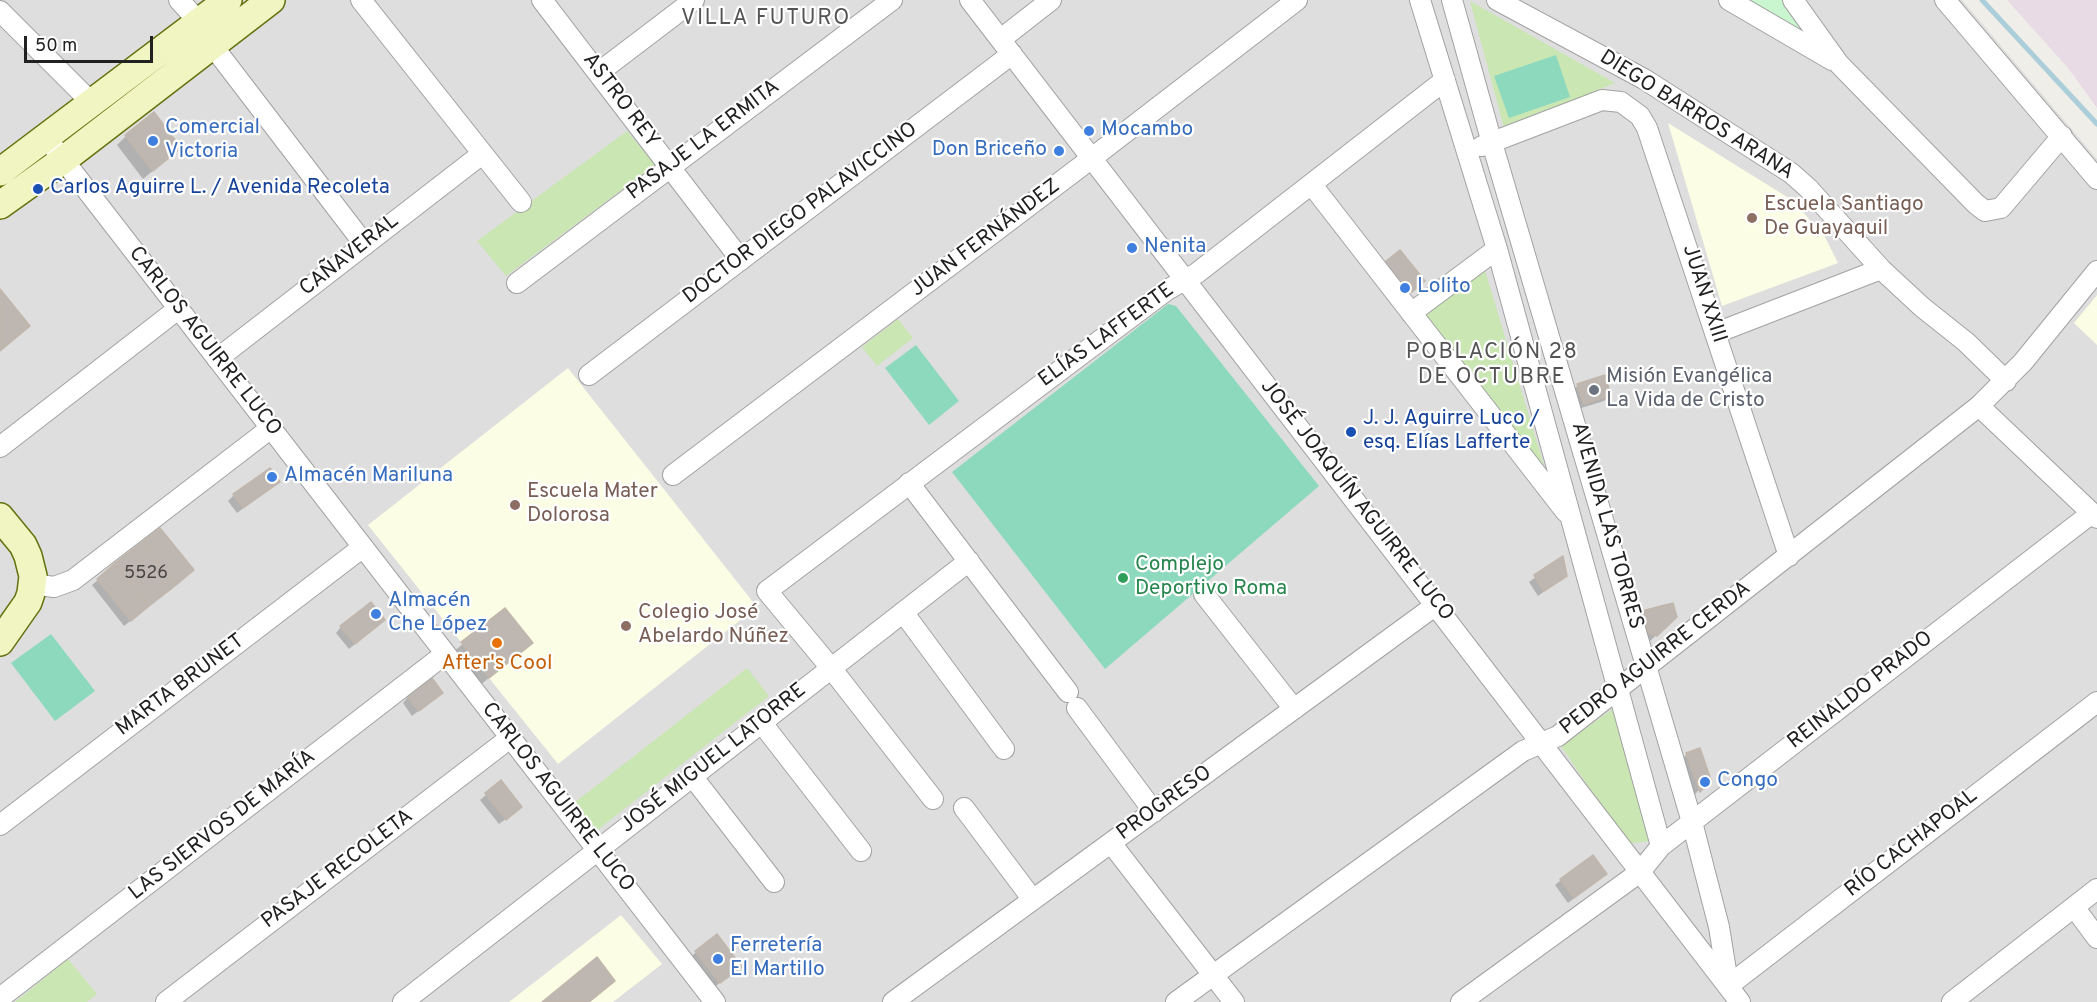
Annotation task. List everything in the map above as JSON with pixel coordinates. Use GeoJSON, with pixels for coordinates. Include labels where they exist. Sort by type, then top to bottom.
{"type":"FeatureCollection","features":[{"type":"Feature","properties":{"kind":"main road"},"geometry":{"type":"LineString","coordinates":[[1,169],[46,138],[228,0]]}},
{"type":"Feature","properties":{"kind":"main road"},"geometry":{"type":"LineString","coordinates":[[0,205],[63,160],[272,0]]}},
{"type":"Feature","properties":{"kind":"main road"},"geometry":{"type":"LineString","coordinates":[[176,39],[202,53]]}},
{"type":"Feature","properties":{"kind":"main road"},"geometry":{"type":"LineString","coordinates":[[0,517],[26,551],[32,566],[33,584],[28,602],[0,642]]}},
{"type":"Feature","properties":{"kind":"street"},"geometry":{"type":"LineString","coordinates":[[178,0],[199,22]]}},
{"type":"Feature","properties":{"kind":"street"},"geometry":{"type":"LineString","coordinates":[[361,0],[520,202]]}},
{"type":"Feature","properties":{"kind":"street","name":"ASTRO REY"},"geometry":{"type":"LineString","coordinates":[[542,0],[741,260]]}},
{"type":"Feature","properties":{"kind":"street"},"geometry":{"type":"LineString","coordinates":[[598,73],[693,0]]}},
{"type":"Feature","properties":{"kind":"street","name":"PASAJE LA ERMITA"},"geometry":{"type":"LineString","coordinates":[[517,283],[892,0]]}},
{"type":"Feature","properties":{"kind":"street","name":"JOSÉ JOAQUÍN AGUIRRE LUCO"},"geometry":{"type":"LineString","coordinates":[[970,0],[1740,1002]]}},
{"type":"Feature","properties":{"kind":"street","name":"DOCTOR DIEGO PALAVICCINO"},"geometry":{"type":"LineString","coordinates":[[589,375],[741,260],[1006,47],[1051,0]]}},
{"type":"Feature","properties":{"kind":"street","name":"JUAN FERNÁNDEZ"},"geometry":{"type":"LineString","coordinates":[[673,474],[1092,158],[1297,0]]}},
{"type":"Feature","properties":{"kind":"street","name":"AVENIDA LAS TORRES"},"geometry":{"type":"LineString","coordinates":[[1420,0],[1497,249],[1661,846]]}},
{"type":"Feature","properties":{"kind":"street","name":"AVENIDA LAS TORRES"},"geometry":{"type":"LineString","coordinates":[[1452,0],[1692,822],[1719,927],[1728,986]]}},
{"type":"Feature","properties":{"kind":"street","name":"DIEGO BARROS ARANA"},"geometry":{"type":"LineString","coordinates":[[1497,0],[1644,79],[1791,173],[1808,188],[1881,269],[1922,307],[1966,342],[2006,381]]}},
{"type":"Feature","properties":{"kind":"street"},"geometry":{"type":"LineString","coordinates":[[1730,0],[1839,64]]}},
{"type":"Feature","properties":{"kind":"street"},"geometry":{"type":"LineString","coordinates":[[1793,0],[1839,64],[1985,211],[2001,208],[2062,136]]}},
{"type":"Feature","properties":{"kind":"street"},"geometry":{"type":"LineString","coordinates":[[1945,0],[2097,179]]}},
{"type":"Feature","properties":{"kind":"street"},"geometry":{"type":"LineString","coordinates":[[0,11],[92,103]]}},
{"type":"Feature","properties":{"kind":"street"},"geometry":{"type":"LineString","coordinates":[[202,53],[365,245]]}},
{"type":"Feature","properties":{"kind":"street","name":"ELÍAS LAFFERTE"},"geometry":{"type":"LineString","coordinates":[[831,668],[767,591],[1167,290],[1197,273],[1445,80]]}},
{"type":"Feature","properties":{"kind":"street","name":"JUAN XXIII"},"geometry":{"type":"LineString","coordinates":[[1492,143],[1602,100],[1615,101],[1640,116],[1647,128],[1789,556]]}},
{"type":"Feature","properties":{"kind":"street","name":"CARLOS AGUIRRE LUCO"},"geometry":{"type":"LineString","coordinates":[[46,138],[715,1002]]}},
{"type":"Feature","properties":{"kind":"street"},"geometry":{"type":"LineString","coordinates":[[1468,152],[1492,143]]}},
{"type":"Feature","properties":{"kind":"street","name":"CAÑAVERAL"},"geometry":{"type":"LineString","coordinates":[[217,359],[482,154]]}},
{"type":"Feature","properties":{"kind":"street"},"geometry":{"type":"LineString","coordinates":[[1312,185],[1571,519]]}},
{"type":"Feature","properties":{"kind":"street"},"geometry":{"type":"LineString","coordinates":[[1411,313],[1497,249]]}},
{"type":"Feature","properties":{"kind":"street"},"geometry":{"type":"LineString","coordinates":[[1716,333],[1881,269]]}},
{"type":"Feature","properties":{"kind":"street","name":"PEDRO AGUIRRE CERDA"},"geometry":{"type":"LineString","coordinates":[[1176,1002],[1522,751],[1558,736],[1979,406],[2006,381],[2097,271]]}},
{"type":"Feature","properties":{"kind":"street"},"geometry":{"type":"LineString","coordinates":[[0,447],[178,309]]}},
{"type":"Feature","properties":{"kind":"street"},"geometry":{"type":"LineString","coordinates":[[1979,406],[2094,516]]}},
{"type":"Feature","properties":{"kind":"street"},"geometry":{"type":"LineString","coordinates":[[33,584],[54,587],[73,580],[270,428]]}},
{"type":"Feature","properties":{"kind":"street"},"geometry":{"type":"LineString","coordinates":[[909,483],[1073,700],[1154,812]]}},
{"type":"Feature","properties":{"kind":"street","name":"REINALDO PRADO"},"geometry":{"type":"LineString","coordinates":[[1461,1002],[1640,872],[1661,846],[2094,516]]}},
{"type":"Feature","properties":{"kind":"street","name":"MARTA BRUNET"},"geometry":{"type":"LineString","coordinates":[[0,825],[363,547]]}},
{"type":"Feature","properties":{"kind":"street","name":"JOSÉ MIGUEL LATORRE"},"geometry":{"type":"LineString","coordinates":[[403,1002],[969,561]]}},
{"type":"Feature","properties":{"kind":"street"},"geometry":{"type":"LineString","coordinates":[[1204,594],[1294,709]]}},
{"type":"Feature","properties":{"kind":"street","name":"PROGRESO"},"geometry":{"type":"LineString","coordinates":[[893,1002],[1436,605]]}},
{"type":"Feature","properties":{"kind":"street"},"geometry":{"type":"LineString","coordinates":[[903,612],[1004,749]]}},
{"type":"Feature","properties":{"kind":"street","name":"LAS SIERVOS DE MARÍA"},"geometry":{"type":"LineString","coordinates":[[0,998],[445,654]]}},
{"type":"Feature","properties":{"kind":"street"},"geometry":{"type":"LineString","coordinates":[[831,668],[933,799]]}},
{"type":"Feature","properties":{"kind":"street","name":"RÍO CACHAPOAL"},"geometry":{"type":"LineString","coordinates":[[1728,986],[2097,702]]}},
{"type":"Feature","properties":{"kind":"street"},"geometry":{"type":"LineString","coordinates":[[761,722],[861,851]]}},
{"type":"Feature","properties":{"kind":"street","name":"PASAJE RECOLETA"},"geometry":{"type":"LineString","coordinates":[[166,1002],[510,738]]}},
{"type":"Feature","properties":{"kind":"street"},"geometry":{"type":"LineString","coordinates":[[692,776],[774,882]]}},
{"type":"Feature","properties":{"kind":"street"},"geometry":{"type":"LineString","coordinates":[[964,808],[1033,900]]}},
{"type":"Feature","properties":{"kind":"street"},"geometry":{"type":"LineString","coordinates":[[1111,843],[1234,1002]]}},
{"type":"Feature","properties":{"kind":"street"},"geometry":{"type":"LineString","coordinates":[[1952,1002],[2097,889]]}},
{"type":"Feature","properties":{"kind":"street"},"geometry":{"type":"LineString","coordinates":[[2074,907],[2097,938]]}},
{"type":"Feature","properties":{"kind":"shaded area"},"geometry":{"type":"Polygon","coordinates":[[[0,0],[1962,0],[2097,159],[2097,1002],[0,1002],[0,0]]]}},
{"type":"Feature","properties":{"kind":"shaded area"},"geometry":{"type":"Polygon","coordinates":[[[2007,0],[2097,0],[2097,108],[2068,68],[2007,0]]]}},
{"type":"Feature","properties":{"kind":"shaded area","name":"Escuela Santiago De Guayaquil"},"geometry":{"type":"Polygon","coordinates":[[[1668,123],[1792,200],[1825,237],[1838,263],[1722,306],[1668,123]]]}},
{"type":"Feature","properties":{"kind":"shaded area"},"geometry":{"type":"Polygon","coordinates":[[[2097,295],[2097,345],[2074,323],[2097,295]]]}},
{"type":"Feature","properties":{"kind":"shaded area"},"geometry":{"type":"Polygon","coordinates":[[[568,368],[757,607],[558,764],[489,678],[533,643],[505,608],[461,642],[368,525],[568,368]]]}},
{"type":"Feature","properties":{"kind":"shaded area"},"geometry":{"type":"Polygon","coordinates":[[[621,915],[662,964],[613,1002],[509,1002],[621,915]]]}},
{"type":"Feature","properties":{"kind":"green space"},"geometry":{"type":"Polygon","coordinates":[[[1742,0],[1789,0],[1823,47],[1742,0]]]}},
{"type":"Feature","properties":{"kind":"green space"},"geometry":{"type":"Polygon","coordinates":[[[1470,1],[1615,83],[1504,128],[1470,1]]]}},
{"type":"Feature","properties":{"kind":"green space"},"geometry":{"type":"Polygon","coordinates":[[[1556,55],[1570,97],[1509,118],[1494,76],[1556,55]]]}},
{"type":"Feature","properties":{"kind":"green space"},"geometry":{"type":"Polygon","coordinates":[[[627,131],[655,165],[506,276],[477,241],[627,131]]]}},
{"type":"Feature","properties":{"kind":"green space"},"geometry":{"type":"Polygon","coordinates":[[[1483,264],[1548,479],[1423,318],[1483,264]]]}},
{"type":"Feature","properties":{"kind":"green space","name":"Complejo Deportivo Roma"},"geometry":{"type":"Polygon","coordinates":[[[1168,304],[1176,306],[1319,486],[1105,669],[952,472],[1168,304]]]}},
{"type":"Feature","properties":{"kind":"green space"},"geometry":{"type":"Polygon","coordinates":[[[898,319],[913,338],[877,366],[862,347],[898,319]]]}},
{"type":"Feature","properties":{"kind":"green space"},"geometry":{"type":"Polygon","coordinates":[[[916,345],[959,401],[929,425],[885,368],[916,345]]]}},
{"type":"Feature","properties":{"kind":"green space"},"geometry":{"type":"Polygon","coordinates":[[[51,634],[95,691],[55,721],[11,663],[51,634]]]}},
{"type":"Feature","properties":{"kind":"green space"},"geometry":{"type":"Polygon","coordinates":[[[747,668],[769,696],[596,831],[574,803],[747,668]]]}},
{"type":"Feature","properties":{"kind":"green space"},"geometry":{"type":"Polygon","coordinates":[[[1614,708],[1650,841],[1627,844],[1561,746],[1614,708]]]}},
{"type":"Feature","properties":{"kind":"green space"},"geometry":{"type":"Polygon","coordinates":[[[68,959],[97,994],[87,1002],[15,1002],[68,959]]]}},
{"type":"Feature","properties":{"kind":"building","name":"Comercial Victoria"},"geometry":{"type":"Polygon","coordinates":[[[154,112],[181,148],[153,171],[125,135],[154,112]]]}},
{"type":"Feature","properties":{"kind":"building"},"geometry":{"type":"Polygon","coordinates":[[[1400,250],[1425,281],[1412,292],[1401,289],[1381,265],[1400,250]]]}},
{"type":"Feature","properties":{"kind":"building"},"geometry":{"type":"Polygon","coordinates":[[[0,289],[30,326],[0,351],[0,289]]]}},
{"type":"Feature","properties":{"kind":"building","name":"Misión Evangélica La Vida de Cristo"},"geometry":{"type":"Polygon","coordinates":[[[1605,375],[1611,395],[1584,404],[1577,384],[1605,375]]]}},
{"type":"Feature","properties":{"kind":"building"},"geometry":{"type":"Polygon","coordinates":[[[270,468],[280,482],[243,508],[233,494],[270,468]]]}},
{"type":"Feature","properties":{"kind":"building"},"geometry":{"type":"Polygon","coordinates":[[[160,528],[194,570],[176,585],[142,542],[160,528]]]}},
{"type":"Feature","properties":{"kind":"building"},"geometry":{"type":"Polygon","coordinates":[[[142,542],[176,585],[149,606],[115,563],[142,542]]]}},
{"type":"Feature","properties":{"kind":"building"},"geometry":{"type":"Polygon","coordinates":[[[1563,556],[1567,576],[1544,591],[1534,575],[1563,556]]]}},
{"type":"Feature","properties":{"kind":"building"},"geometry":{"type":"Polygon","coordinates":[[[115,563],[149,606],[131,621],[97,579],[115,563]]]}},
{"type":"Feature","properties":{"kind":"building"},"geometry":{"type":"Polygon","coordinates":[[[371,602],[385,620],[355,644],[340,626],[371,602]]]}},
{"type":"Feature","properties":{"kind":"building"},"geometry":{"type":"Polygon","coordinates":[[[1673,603],[1677,617],[1657,636],[1648,632],[1642,611],[1673,603]]]}},
{"type":"Feature","properties":{"kind":"building","name":"After's Cool"},"geometry":{"type":"Polygon","coordinates":[[[505,608],[533,643],[489,678],[461,642],[505,608]]]}},
{"type":"Feature","properties":{"kind":"building"},"geometry":{"type":"Polygon","coordinates":[[[432,678],[443,693],[419,711],[407,696],[432,678]]]}},
{"type":"Feature","properties":{"kind":"building"},"geometry":{"type":"Polygon","coordinates":[[[1700,748],[1711,780],[1700,792],[1686,753],[1700,748]]]}},
{"type":"Feature","properties":{"kind":"building"},"geometry":{"type":"Polygon","coordinates":[[[501,780],[522,807],[506,820],[485,793],[501,780]]]}},
{"type":"Feature","properties":{"kind":"building"},"geometry":{"type":"Polygon","coordinates":[[[1593,855],[1607,874],[1574,898],[1560,879],[1593,855]]]}},
{"type":"Feature","properties":{"kind":"building","name":"Ferretería El Martillo"},"geometry":{"type":"Polygon","coordinates":[[[717,934],[742,967],[720,983],[695,951],[717,934]]]}},
{"type":"Feature","properties":{"kind":"building"},"geometry":{"type":"Polygon","coordinates":[[[597,957],[615,981],[589,1002],[542,1002],[597,957]]]}},
{"type":"Feature","properties":{"kind":"waterway"},"geometry":{"type":"LineString","coordinates":[[1982,0],[2097,124]]}},
{"type":"Feature","properties":{"kind":"place","name":"Mocambo"},"geometry":{"type":"Point","coordinates":[1089,131]}},
{"type":"Feature","properties":{"kind":"place","name":"Comercial Victoria"},"geometry":{"type":"Point","coordinates":[153,141]}},
{"type":"Feature","properties":{"kind":"place","name":"Don Briceño"},"geometry":{"type":"Point","coordinates":[1059,151]}},
{"type":"Feature","properties":{"kind":"place","name":"Carlos Aguirre L. / Avenida Recoleta"},"geometry":{"type":"Point","coordinates":[38,189]}},
{"type":"Feature","properties":{"kind":"place","name":"Escuela Santiago De Guayaquil"},"geometry":{"type":"Point","coordinates":[1752,218]}},
{"type":"Feature","properties":{"kind":"place","name":"Nenita"},"geometry":{"type":"Point","coordinates":[1132,248]}},
{"type":"Feature","properties":{"kind":"place","name":"Lolito"},"geometry":{"type":"Point","coordinates":[1405,288]}},
{"type":"Feature","properties":{"kind":"place","name":"Misión Evangélica La Vida de Cristo"},"geometry":{"type":"Point","coordinates":[1594,390]}},
{"type":"Feature","properties":{"kind":"place","name":"J. J. Aguirre Luco / esq. Elías Lafferte"},"geometry":{"type":"Point","coordinates":[1351,432]}},
{"type":"Feature","properties":{"kind":"place","name":"Almacén Mariluna"},"geometry":{"type":"Point","coordinates":[272,477]}},
{"type":"Feature","properties":{"kind":"place","name":"Escuela Mater Dolorosa"},"geometry":{"type":"Point","coordinates":[515,505]}},
{"type":"Feature","properties":{"kind":"place","name":"Complejo Deportivo Roma"},"geometry":{"type":"Point","coordinates":[1123,578]}},
{"type":"Feature","properties":{"kind":"place","name":"Almacén Che López"},"geometry":{"type":"Point","coordinates":[376,614]}},
{"type":"Feature","properties":{"kind":"place","name":"Colegio José Abelardo Núñez"},"geometry":{"type":"Point","coordinates":[626,626]}},
{"type":"Feature","properties":{"kind":"place","name":"After's Cool"},"geometry":{"type":"Point","coordinates":[497,643]}},
{"type":"Feature","properties":{"kind":"place","name":"Congo"},"geometry":{"type":"Point","coordinates":[1705,782]}},
{"type":"Feature","properties":{"kind":"place","name":"Ferretería El Martillo"},"geometry":{"type":"Point","coordinates":[718,959]}},
{"type":"Feature","properties":{"kind":"district","name":"VILLA FUTURO"},"geometry":{"type":"Point","coordinates":[766,20]}},
{"type":"Feature","properties":{"kind":"district","name":"POBLACIÓN 28 DE OCTUBRE"},"geometry":{"type":"Point","coordinates":[1492,366]}}]}
